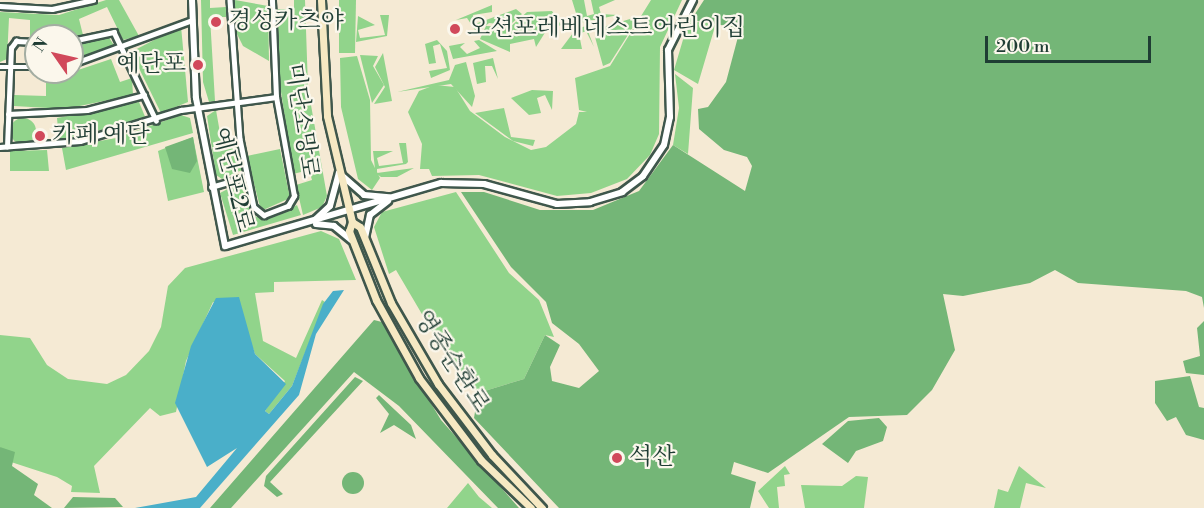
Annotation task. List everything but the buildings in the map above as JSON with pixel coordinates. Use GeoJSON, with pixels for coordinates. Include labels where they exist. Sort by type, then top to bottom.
{"type":"FeatureCollection","features":[{"type":"Feature","properties":{"kind":"main road","name":"영종순환로"},"geometry":{"type":"LineString","coordinates":[[321,0],[327,116],[352,222],[353,243],[376,300],[429,393],[486,466],[531,508]]}},
{"type":"Feature","properties":{"kind":"main road","name":"영종순환로"},"geometry":{"type":"LineString","coordinates":[[352,222],[365,239],[392,303],[438,384],[492,455],[542,508]]}},
{"type":"Feature","properties":{"kind":"street"},"geometry":{"type":"LineString","coordinates":[[0,6],[52,9],[93,0]]}},
{"type":"Feature","properties":{"kind":"street","name":"예단포2로"},"geometry":{"type":"LineString","coordinates":[[192,0],[198,108],[211,187],[225,246],[308,224],[441,183],[470,182],[531,200],[573,204],[606,198],[632,185],[650,168],[666,138],[668,50],[693,0]]}},
{"type":"Feature","properties":{"kind":"street","name":"미단소망로"},"geometry":{"type":"LineString","coordinates":[[230,0],[235,103],[247,177],[258,214],[279,211],[294,201],[276,97],[272,0]]}},
{"type":"Feature","properties":{"kind":"street"},"geometry":{"type":"LineString","coordinates":[[84,61],[123,50],[167,25],[192,20]]}},
{"type":"Feature","properties":{"kind":"street"},"geometry":{"type":"LineString","coordinates":[[84,38],[110,30],[123,50],[156,120]]}},
{"type":"Feature","properties":{"kind":"street"},"geometry":{"type":"LineString","coordinates":[[7,147],[10,67],[14,43],[24,43]]}},
{"type":"Feature","properties":{"kind":"street"},"geometry":{"type":"LineString","coordinates":[[0,67],[24,67]]}},
{"type":"Feature","properties":{"kind":"street"},"geometry":{"type":"LineString","coordinates":[[8,114],[87,110],[144,95]]}},
{"type":"Feature","properties":{"kind":"street"},"geometry":{"type":"LineString","coordinates":[[0,147],[80,141],[198,108],[276,97]]}},
{"type":"Feature","properties":{"kind":"street"},"geometry":{"type":"LineString","coordinates":[[308,224],[328,209],[339,173],[364,195],[393,197]]}},
{"type":"Feature","properties":{"kind":"street"},"geometry":{"type":"LineString","coordinates":[[211,187],[247,177]]}},
{"type":"Feature","properties":{"kind":"street"},"geometry":{"type":"LineString","coordinates":[[365,239],[370,215],[393,197]]}},
{"type":"Feature","properties":{"kind":"street"},"geometry":{"type":"LineString","coordinates":[[308,224],[334,226],[353,243]]}},
{"type":"Feature","properties":{"kind":"green space"},"geometry":{"type":"Polygon","coordinates":[[[106,0],[119,0],[139,36],[123,40],[107,7],[79,19],[80,24],[30,24],[30,20],[9,18],[7,59],[0,62],[0,12],[59,15],[106,0]]]}},
{"type":"Feature","properties":{"kind":"green space"},"geometry":{"type":"Polygon","coordinates":[[[201,0],[210,0],[210,8],[226,7],[226,17],[210,17],[215,101],[209,102],[203,82],[201,0]]]}},
{"type":"Feature","properties":{"kind":"green space"},"geometry":{"type":"Polygon","coordinates":[[[235,0],[268,6],[269,61],[243,46],[235,30],[235,0]]]}},
{"type":"Feature","properties":{"kind":"green space"},"geometry":{"type":"Polygon","coordinates":[[[294,0],[305,0],[308,88],[327,196],[322,207],[303,215],[296,185],[312,180],[309,170],[293,174],[278,71],[276,9],[294,9],[294,0]]]}},
{"type":"Feature","properties":{"kind":"green space"},"geometry":{"type":"Polygon","coordinates":[[[339,0],[356,0],[355,53],[339,53],[339,0]]]}},
{"type":"Feature","properties":{"kind":"green space"},"geometry":{"type":"Polygon","coordinates":[[[572,0],[584,0],[587,16],[594,14],[591,0],[615,0],[599,7],[601,14],[618,15],[579,23],[572,0]]]}},
{"type":"Feature","properties":{"kind":"green space"},"geometry":{"type":"Polygon","coordinates":[[[651,0],[682,0],[660,47],[659,134],[650,155],[627,179],[591,193],[557,196],[479,175],[432,176],[429,169],[420,169],[422,144],[408,112],[419,91],[435,85],[455,87],[470,111],[505,137],[531,150],[546,147],[576,124],[579,112],[587,112],[579,110],[575,78],[610,66],[651,0]]]}},
{"type":"Feature","properties":{"kind":"green space"},"geometry":{"type":"Polygon","coordinates":[[[704,0],[1204,0],[1204,308],[1202,297],[1186,291],[1078,283],[1055,270],[1030,283],[963,296],[943,294],[955,350],[932,390],[907,415],[849,417],[768,473],[734,462],[731,474],[756,482],[750,508],[559,508],[474,418],[478,393],[524,379],[545,335],[560,345],[550,367],[552,381],[579,388],[599,371],[579,344],[552,323],[546,302],[511,267],[461,192],[484,192],[540,210],[593,210],[639,191],[673,145],[745,191],[752,166],[747,157],[724,150],[699,129],[698,109],[708,107],[726,82],[739,33],[733,27],[691,20],[704,0]]]}},
{"type":"Feature","properties":{"kind":"green space"},"geometry":{"type":"Polygon","coordinates":[[[492,5],[492,12],[473,15],[475,24],[516,9],[522,14],[510,25],[489,23],[477,33],[467,18],[456,20],[492,5]]]}},
{"type":"Feature","properties":{"kind":"green space"},"geometry":{"type":"Polygon","coordinates":[[[552,11],[561,25],[546,31],[536,47],[534,39],[510,44],[510,52],[480,39],[486,26],[510,27],[527,12],[552,11]]]}},
{"type":"Feature","properties":{"kind":"green space"},"geometry":{"type":"Polygon","coordinates":[[[380,15],[389,15],[387,36],[356,42],[358,16],[375,25],[358,30],[360,38],[385,35],[380,15]]]}},
{"type":"Feature","properties":{"kind":"green space"},"geometry":{"type":"Polygon","coordinates":[[[640,16],[610,63],[603,66],[595,37],[604,35],[603,27],[640,16]]]}},
{"type":"Feature","properties":{"kind":"green space"},"geometry":{"type":"Polygon","coordinates":[[[690,16],[694,22],[716,23],[698,84],[674,70],[690,16]]]}},
{"type":"Feature","properties":{"kind":"green space"},"geometry":{"type":"Polygon","coordinates":[[[181,26],[188,102],[161,113],[131,52],[181,26]]]}},
{"type":"Feature","properties":{"kind":"green space"},"geometry":{"type":"Polygon","coordinates":[[[586,26],[594,47],[586,31],[579,34],[582,49],[561,49],[576,29],[586,26]]]}},
{"type":"Feature","properties":{"kind":"green space"},"geometry":{"type":"Polygon","coordinates":[[[107,34],[115,47],[84,56],[84,41],[107,34]]]}},
{"type":"Feature","properties":{"kind":"green space"},"geometry":{"type":"Polygon","coordinates":[[[437,40],[447,51],[450,70],[431,78],[429,71],[447,68],[440,44],[433,46],[436,63],[429,64],[425,44],[437,40]]]}},
{"type":"Feature","properties":{"kind":"green space"},"geometry":{"type":"Polygon","coordinates":[[[479,40],[497,51],[453,59],[449,46],[465,43],[460,47],[467,54],[480,48],[474,41],[479,40]]]}},
{"type":"Feature","properties":{"kind":"green space"},"geometry":{"type":"Polygon","coordinates":[[[383,53],[392,101],[374,104],[385,87],[375,67],[383,53]]]}},
{"type":"Feature","properties":{"kind":"green space"},"geometry":{"type":"Polygon","coordinates":[[[360,55],[378,56],[373,66],[384,85],[372,103],[360,55]]]}},
{"type":"Feature","properties":{"kind":"green space"},"geometry":{"type":"Polygon","coordinates":[[[357,56],[370,100],[371,160],[380,178],[372,190],[358,179],[341,107],[340,58],[357,56]]]}},
{"type":"Feature","properties":{"kind":"green space"},"geometry":{"type":"Polygon","coordinates":[[[493,58],[498,79],[492,66],[485,66],[486,82],[477,84],[473,63],[493,58]]]}},
{"type":"Feature","properties":{"kind":"green space"},"geometry":{"type":"Polygon","coordinates":[[[111,59],[120,82],[132,78],[133,95],[65,109],[14,106],[14,95],[46,96],[46,84],[84,84],[84,68],[111,59]]]}},
{"type":"Feature","properties":{"kind":"green space"},"geometry":{"type":"Polygon","coordinates":[[[466,62],[475,96],[472,107],[451,84],[397,92],[449,80],[455,65],[466,62]]]}},
{"type":"Feature","properties":{"kind":"green space"},"geometry":{"type":"Polygon","coordinates":[[[675,74],[693,88],[688,154],[673,145],[679,108],[675,74]]]}},
{"type":"Feature","properties":{"kind":"green space"},"geometry":{"type":"Polygon","coordinates":[[[532,90],[553,91],[552,110],[545,95],[537,98],[541,113],[529,115],[511,98],[532,90]]]}},
{"type":"Feature","properties":{"kind":"green space"},"geometry":{"type":"Polygon","coordinates":[[[139,102],[146,119],[59,140],[57,118],[139,102]]]}},
{"type":"Feature","properties":{"kind":"green space"},"geometry":{"type":"Polygon","coordinates":[[[504,108],[511,137],[535,140],[533,146],[513,141],[475,113],[504,108]]]}},
{"type":"Feature","properties":{"kind":"green space"},"geometry":{"type":"Polygon","coordinates":[[[216,110],[223,150],[237,147],[242,170],[222,179],[216,175],[207,116],[216,110]]]}},
{"type":"Feature","properties":{"kind":"green space"},"geometry":{"type":"Polygon","coordinates":[[[181,115],[190,118],[193,133],[66,170],[62,148],[116,138],[181,115]]]}},
{"type":"Feature","properties":{"kind":"green space"},"geometry":{"type":"Polygon","coordinates":[[[23,118],[32,122],[36,131],[32,140],[23,144],[14,140],[10,131],[14,122],[23,118]]]}},
{"type":"Feature","properties":{"kind":"green space"},"geometry":{"type":"Polygon","coordinates":[[[193,137],[204,192],[168,201],[158,151],[193,137]]]}},
{"type":"Feature","properties":{"kind":"green space"},"geometry":{"type":"Polygon","coordinates":[[[193,137],[197,161],[190,173],[172,169],[165,147],[193,137]]]}},
{"type":"Feature","properties":{"kind":"green space"},"geometry":{"type":"Polygon","coordinates":[[[399,143],[406,143],[408,162],[377,169],[377,173],[414,168],[397,177],[381,177],[377,174],[375,169],[373,151],[393,151],[377,158],[379,166],[403,163],[399,143]]]}},
{"type":"Feature","properties":{"kind":"green space"},"geometry":{"type":"Polygon","coordinates":[[[280,149],[290,198],[261,211],[247,156],[280,149]]]}},
{"type":"Feature","properties":{"kind":"green space"},"geometry":{"type":"Polygon","coordinates":[[[47,150],[49,171],[10,171],[10,151],[47,150]]]}},
{"type":"Feature","properties":{"kind":"green space"},"geometry":{"type":"Polygon","coordinates":[[[239,183],[256,217],[277,216],[297,205],[301,215],[233,235],[220,193],[239,183]]]}},
{"type":"Feature","properties":{"kind":"green space"},"geometry":{"type":"Polygon","coordinates":[[[456,192],[509,273],[539,300],[554,337],[545,335],[524,379],[478,393],[436,338],[396,270],[389,274],[374,227],[382,212],[456,192]]]}},
{"type":"Feature","properties":{"kind":"green space"},"geometry":{"type":"Polygon","coordinates":[[[321,231],[339,239],[356,280],[274,282],[274,292],[255,293],[263,341],[296,358],[322,300],[325,302],[292,386],[269,414],[265,411],[285,381],[255,354],[240,312],[213,302],[186,361],[176,412],[160,416],[150,408],[94,466],[100,493],[71,492],[72,486],[57,477],[11,462],[0,447],[0,335],[30,338],[47,365],[68,379],[107,384],[126,375],[149,351],[161,327],[168,286],[185,268],[321,231]]]}},
{"type":"Feature","properties":{"kind":"green space"},"geometry":{"type":"Polygon","coordinates":[[[374,320],[382,322],[441,420],[519,508],[498,508],[399,406],[354,372],[231,508],[210,508],[374,320]]]}},
{"type":"Feature","properties":{"kind":"green space"},"geometry":{"type":"Polygon","coordinates":[[[1204,321],[1204,375],[1186,373],[1183,361],[1200,356],[1197,328],[1204,321]]]}},
{"type":"Feature","properties":{"kind":"green space"},"geometry":{"type":"Polygon","coordinates":[[[1190,376],[1199,407],[1204,408],[1204,440],[1186,435],[1176,417],[1167,421],[1155,403],[1155,381],[1190,376]]]}},
{"type":"Feature","properties":{"kind":"green space"},"geometry":{"type":"Polygon","coordinates":[[[355,377],[363,381],[270,482],[283,494],[277,497],[264,486],[266,476],[355,377]]]}},
{"type":"Feature","properties":{"kind":"green space"},"geometry":{"type":"Polygon","coordinates":[[[379,395],[411,425],[416,439],[394,425],[380,433],[389,414],[376,398],[379,395]]]}},
{"type":"Feature","properties":{"kind":"green space"},"geometry":{"type":"Polygon","coordinates":[[[879,418],[887,427],[883,441],[856,451],[848,463],[822,444],[848,421],[879,418]]]}},
{"type":"Feature","properties":{"kind":"green space"},"geometry":{"type":"Polygon","coordinates":[[[0,447],[15,452],[12,466],[38,484],[34,495],[52,508],[0,508],[0,447]]]}},
{"type":"Feature","properties":{"kind":"green space"},"geometry":{"type":"Polygon","coordinates":[[[785,466],[790,474],[784,475],[785,486],[777,487],[779,508],[769,508],[758,491],[785,466]]]}},
{"type":"Feature","properties":{"kind":"green space"},"geometry":{"type":"Polygon","coordinates":[[[1019,466],[1046,488],[1026,483],[1020,508],[994,508],[998,489],[1008,492],[1019,466]]]}},
{"type":"Feature","properties":{"kind":"green space"},"geometry":{"type":"Polygon","coordinates":[[[353,472],[361,475],[364,483],[361,491],[353,494],[345,491],[342,483],[345,475],[353,472]]]}},
{"type":"Feature","properties":{"kind":"green space"},"geometry":{"type":"Polygon","coordinates":[[[856,476],[868,477],[864,508],[805,508],[801,485],[842,486],[856,476]]]}},
{"type":"Feature","properties":{"kind":"green space"},"geometry":{"type":"Polygon","coordinates":[[[468,483],[479,497],[492,508],[447,508],[468,483]]]}},
{"type":"Feature","properties":{"kind":"green space"},"geometry":{"type":"Polygon","coordinates":[[[73,497],[115,498],[123,507],[64,508],[73,497]]]}},
{"type":"Feature","properties":{"kind":"water"},"geometry":{"type":"Polygon","coordinates":[[[344,290],[316,334],[299,395],[200,508],[135,508],[196,497],[237,448],[207,467],[175,403],[191,346],[216,298],[239,297],[255,354],[286,384],[265,411],[269,414],[292,386],[323,304],[333,291],[344,290]]]}},
{"type":"Feature","properties":{"kind":"place","name":"경성카츠야"},"geometry":{"type":"Point","coordinates":[216,22]}},
{"type":"Feature","properties":{"kind":"place","name":"오션포레베네스트어린이집"},"geometry":{"type":"Point","coordinates":[455,29]}},
{"type":"Feature","properties":{"kind":"place","name":"예단포"},"geometry":{"type":"Point","coordinates":[198,65]}},
{"type":"Feature","properties":{"kind":"place","name":"카페 예단"},"geometry":{"type":"Point","coordinates":[40,136]}},
{"type":"Feature","properties":{"kind":"place","name":"석산"},"geometry":{"type":"Point","coordinates":[617,458]}}]}
